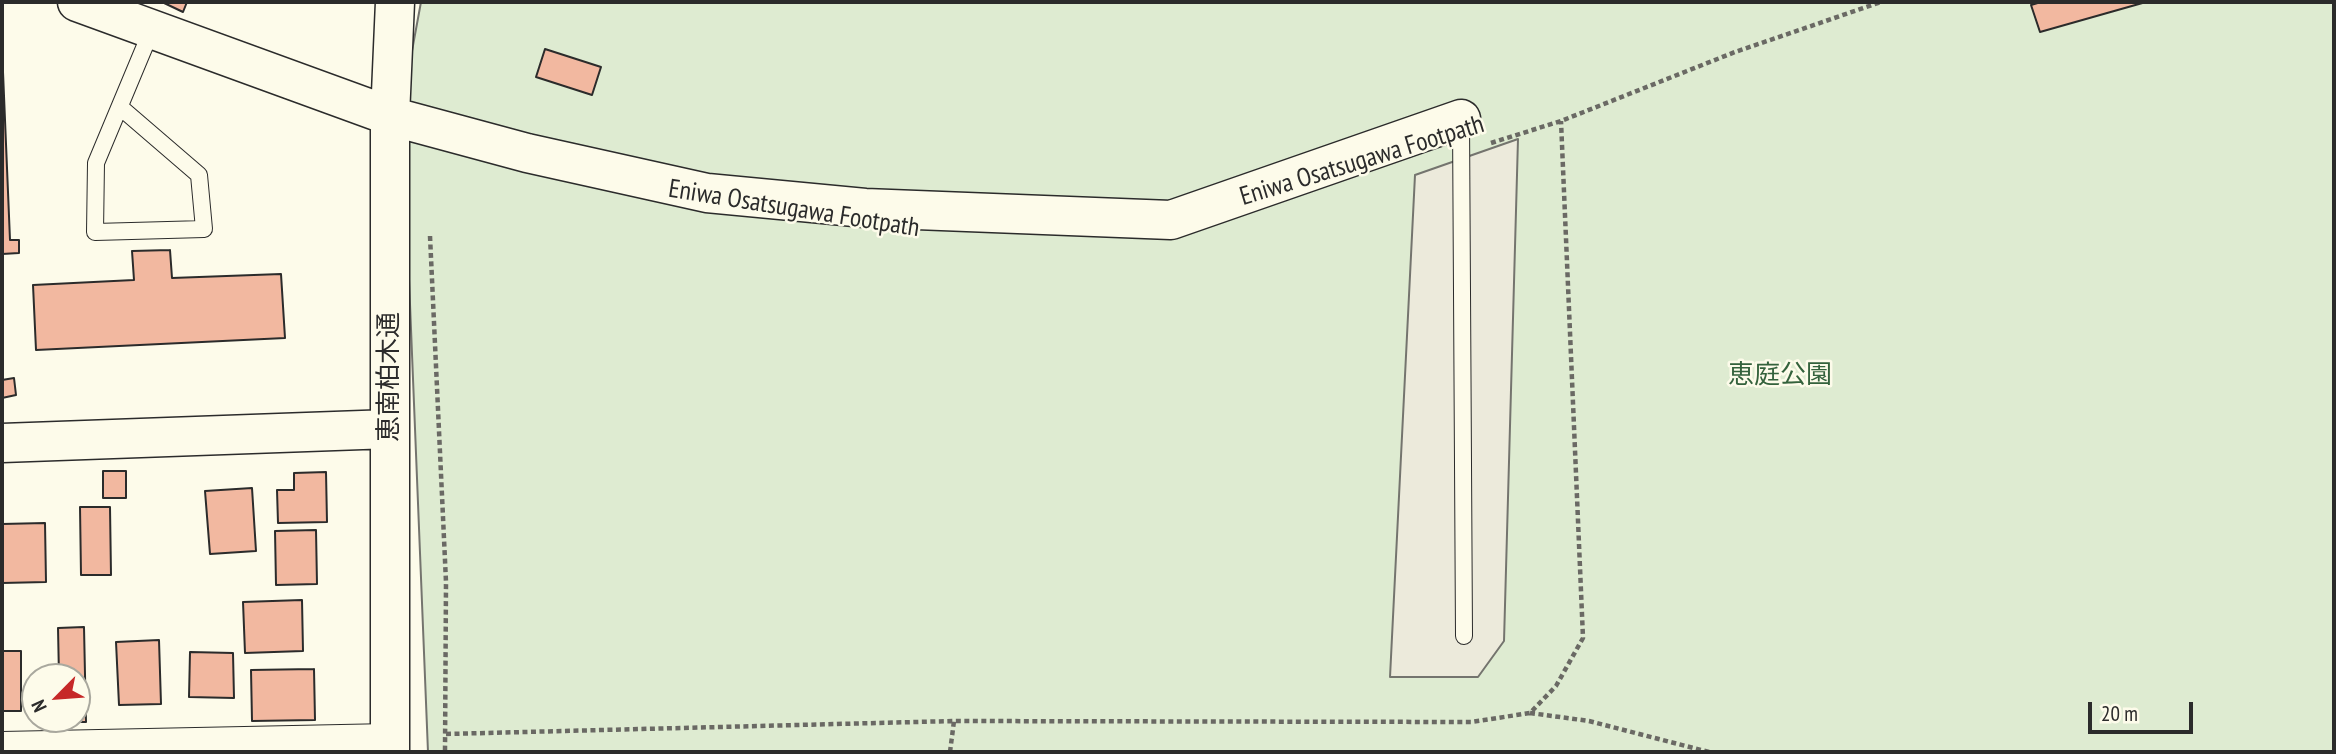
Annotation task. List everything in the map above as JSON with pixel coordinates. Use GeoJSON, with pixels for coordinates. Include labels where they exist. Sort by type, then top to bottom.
{"type":"FeatureCollection","features":[{"type":"Feature","properties":{"kind":"street"},"geometry":{"type":"LineString","coordinates":[[77,2],[390,116],[527,153],[707,193],[865,208],[1171,220],[1460,136]]}},
{"type":"Feature","properties":{"kind":"street","name":"恵南柏木通"},"geometry":{"type":"LineString","coordinates":[[390,746],[390,116],[395,2]]}},
{"type":"Feature","properties":{"kind":"street"},"geometry":{"type":"LineString","coordinates":[[2,443],[390,429]]}},
{"type":"Feature","properties":{"kind":"street"},"geometry":{"type":"LineString","coordinates":[[2,748],[390,746]]}},
{"type":"Feature","properties":{"kind":"lane"},"geometry":{"type":"LineString","coordinates":[[120,107],[199,175],[204,229],[95,232],[96,163],[152,29]]}},
{"type":"Feature","properties":{"kind":"lane"},"geometry":{"type":"LineString","coordinates":[[1460,136],[1464,636]]}},
{"type":"Feature","properties":{"kind":"path","name":"Eniwa Osatsugawa Footpath"},"geometry":{"type":"LineString","coordinates":[[1460,136],[1561,121],[1735,52],[1881,2]]}},
{"type":"Feature","properties":{"kind":"path"},"geometry":{"type":"LineString","coordinates":[[1530,713],[1556,686],[1583,638],[1561,121]]}},
{"type":"Feature","properties":{"kind":"path"},"geometry":{"type":"LineString","coordinates":[[430,228],[446,582],[444,752]]}},
{"type":"Feature","properties":{"kind":"path"},"geometry":{"type":"LineString","coordinates":[[446,734],[954,721],[1471,722],[1530,713],[1589,720],[1709,752]]}},
{"type":"Feature","properties":{"kind":"path"},"geometry":{"type":"LineString","coordinates":[[950,752],[954,721]]}},
{"type":"Feature","properties":{"kind":"green space","name":"恵庭公園"},"geometry":{"type":"Polygon","coordinates":[[[421,2],[2334,2],[2334,752],[428,752],[402,105],[421,2]]]}},
{"type":"Feature","properties":{"kind":"shaded area"},"geometry":{"type":"Polygon","coordinates":[[[1518,139],[1504,641],[1478,677],[1390,677],[1415,175],[1518,139]]]}},
{"type":"Feature","properties":{"kind":"building"},"geometry":{"type":"Polygon","coordinates":[[[162,2],[187,2],[183,12],[162,2]]]}},
{"type":"Feature","properties":{"kind":"building"},"geometry":{"type":"Polygon","coordinates":[[[2041,2],[2146,2],[2040,32],[2031,5],[2041,2]]]}},
{"type":"Feature","properties":{"kind":"building"},"geometry":{"type":"Polygon","coordinates":[[[2,48],[10,240],[19,240],[19,253],[2,254],[2,48]]]}},
{"type":"Feature","properties":{"kind":"building"},"geometry":{"type":"Polygon","coordinates":[[[545,49],[601,67],[592,95],[536,77],[545,49]]]}},
{"type":"Feature","properties":{"kind":"building"},"geometry":{"type":"Polygon","coordinates":[[[170,250],[172,278],[281,274],[285,338],[36,350],[33,285],[134,280],[132,251],[170,250]]]}},
{"type":"Feature","properties":{"kind":"building"},"geometry":{"type":"Polygon","coordinates":[[[14,378],[16,395],[2,398],[2,380],[14,378]]]}},
{"type":"Feature","properties":{"kind":"building"},"geometry":{"type":"Polygon","coordinates":[[[103,471],[126,471],[126,498],[103,498],[103,471]]]}},
{"type":"Feature","properties":{"kind":"building"},"geometry":{"type":"Polygon","coordinates":[[[326,472],[327,522],[278,523],[277,490],[294,490],[294,473],[326,472]]]}},
{"type":"Feature","properties":{"kind":"building"},"geometry":{"type":"Polygon","coordinates":[[[252,488],[256,551],[210,554],[205,491],[252,488]]]}},
{"type":"Feature","properties":{"kind":"building"},"geometry":{"type":"Polygon","coordinates":[[[80,507],[110,507],[111,575],[81,575],[80,507]]]}},
{"type":"Feature","properties":{"kind":"building"},"geometry":{"type":"Polygon","coordinates":[[[45,523],[46,582],[2,583],[2,524],[45,523]]]}},
{"type":"Feature","properties":{"kind":"building"},"geometry":{"type":"Polygon","coordinates":[[[316,530],[317,584],[276,585],[275,531],[316,530]]]}},
{"type":"Feature","properties":{"kind":"building"},"geometry":{"type":"Polygon","coordinates":[[[302,600],[303,651],[245,653],[243,602],[302,600]]]}},
{"type":"Feature","properties":{"kind":"building"},"geometry":{"type":"Polygon","coordinates":[[[84,627],[85,663],[59,663],[58,628],[84,627]]]}},
{"type":"Feature","properties":{"kind":"building"},"geometry":{"type":"Polygon","coordinates":[[[159,640],[161,704],[119,705],[116,642],[159,640]]]}},
{"type":"Feature","properties":{"kind":"building"},"geometry":{"type":"Polygon","coordinates":[[[2,651],[21,651],[21,711],[2,711],[2,651]]]}},
{"type":"Feature","properties":{"kind":"building"},"geometry":{"type":"Polygon","coordinates":[[[190,652],[233,653],[234,698],[189,697],[190,652]]]}},
{"type":"Feature","properties":{"kind":"building"},"geometry":{"type":"Polygon","coordinates":[[[314,669],[315,720],[252,721],[251,670],[314,669]]]}}]}
